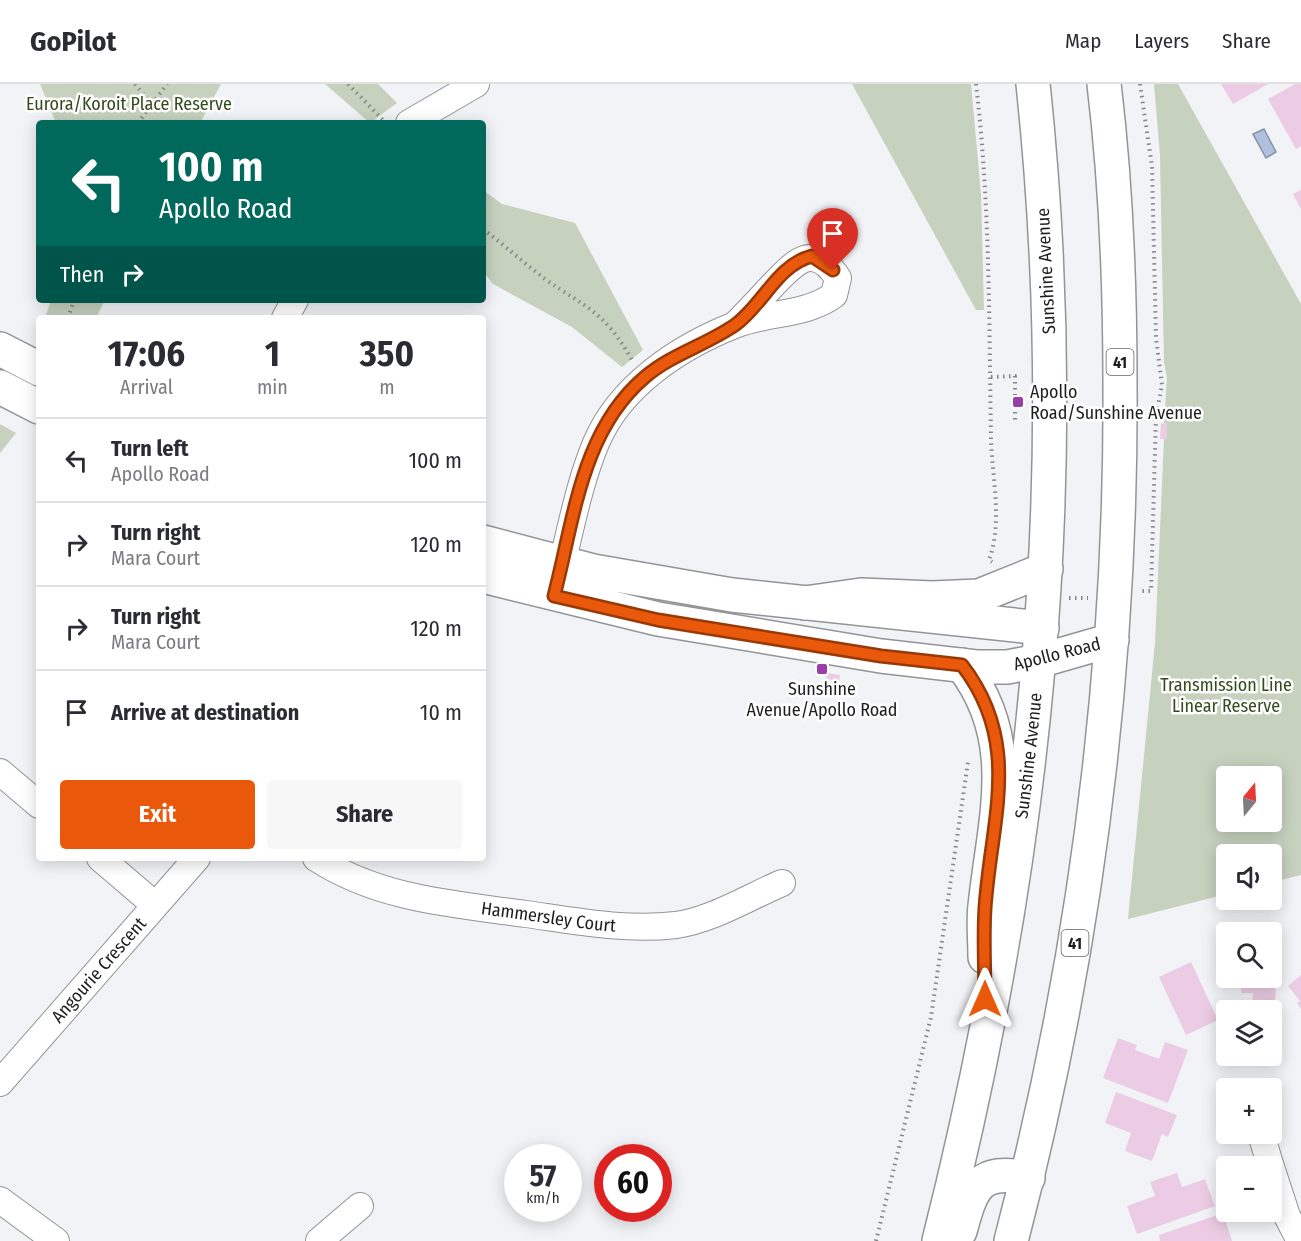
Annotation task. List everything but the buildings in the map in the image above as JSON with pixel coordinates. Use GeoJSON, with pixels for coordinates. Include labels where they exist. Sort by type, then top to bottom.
{"type":"FeatureCollection","features":[{"type":"Feature","properties":{"kind":"main road","name":"Sunshine Avenue"},"geometry":{"type":"LineString","coordinates":[[939,1241],[984,1045],[1021,838],[1042,628],[1046,569],[1050,354],[1043,206],[1033,84]]}},
{"type":"Feature","properties":{"kind":"main road","name":"41"},"geometry":{"type":"LineString","coordinates":[[1011,1241],[1028,1178],[1059,1034],[1080,914],[1102,755],[1112,640],[1119,517],[1120,339],[1115,205],[1104,84]]}},
{"type":"Feature","properties":{"kind":"main road"},"geometry":{"type":"LineString","coordinates":[[0,349],[36,367]]}},
{"type":"Feature","properties":{"kind":"main road"},"geometry":{"type":"LineString","coordinates":[[0,387],[36,405]]}},
{"type":"Feature","properties":{"kind":"main road","name":"Apollo Road"},"geometry":{"type":"LineString","coordinates":[[486,543],[621,577],[721,593],[1042,628],[1112,640]]}},
{"type":"Feature","properties":{"kind":"main road"},"geometry":{"type":"LineString","coordinates":[[805,603],[861,595],[940,598],[980,596],[1046,569]]}},
{"type":"Feature","properties":{"kind":"main road","name":"Apollo Road"},"geometry":{"type":"LineString","coordinates":[[486,577],[554,596],[658,620],[881,656],[962,665],[1008,667],[1039,661],[1112,640]]}},
{"type":"Feature","properties":{"kind":"main road"},"geometry":{"type":"LineString","coordinates":[[962,665],[988,708],[999,759],[1000,800],[985,907],[984,1045]]}},
{"type":"Feature","properties":{"kind":"main road"},"geometry":{"type":"LineString","coordinates":[[957,1241],[967,1205],[981,1184],[998,1174],[1028,1178]]}},
{"type":"Feature","properties":{"kind":"street"},"geometry":{"type":"LineString","coordinates":[[414,120],[476,84]]}},
{"type":"Feature","properties":{"kind":"street"},"geometry":{"type":"LineString","coordinates":[[554,596],[586,469],[597,440],[623,400],[644,378],[672,357],[736,324]]}},
{"type":"Feature","properties":{"kind":"street"},"geometry":{"type":"LineString","coordinates":[[0,772],[36,802]]}},
{"type":"Feature","properties":{"kind":"street"},"geometry":{"type":"LineString","coordinates":[[104,861],[155,905]]}},
{"type":"Feature","properties":{"kind":"street","name":"Angourie Crescent"},"geometry":{"type":"LineString","coordinates":[[0,1083],[194,861]]}},
{"type":"Feature","properties":{"kind":"street","name":"Hammersley Court"},"geometry":{"type":"LineString","coordinates":[[321,861],[351,878],[408,897],[602,924],[646,927],[700,919],[782,883]]}},
{"type":"Feature","properties":{"kind":"street"},"geometry":{"type":"LineString","coordinates":[[0,1200],[56,1241]]}},
{"type":"Feature","properties":{"kind":"street"},"geometry":{"type":"LineString","coordinates":[[1282,1201],[1300,1241]]}},
{"type":"Feature","properties":{"kind":"street"},"geometry":{"type":"LineString","coordinates":[[319,1241],[360,1206]]}},
{"type":"Feature","properties":{"kind":"path"},"geometry":{"type":"LineString","coordinates":[[135,84],[150,104]]}},
{"type":"Feature","properties":{"kind":"path"},"geometry":{"type":"LineString","coordinates":[[140,120],[166,84]]}},
{"type":"Feature","properties":{"kind":"path"},"geometry":{"type":"LineString","coordinates":[[348,84],[382,120]]}},
{"type":"Feature","properties":{"kind":"path"},"geometry":{"type":"LineString","coordinates":[[976,84],[985,173],[996,525],[989,560]]}},
{"type":"Feature","properties":{"kind":"path"},"geometry":{"type":"LineString","coordinates":[[1133,591],[1151,591],[1156,416],[1162,385],[1156,338],[1152,166],[1140,84]]}},
{"type":"Feature","properties":{"kind":"path"},"geometry":{"type":"LineString","coordinates":[[486,231],[540,275],[602,317],[619,338],[644,378]]}},
{"type":"Feature","properties":{"kind":"path"},"geometry":{"type":"LineString","coordinates":[[991,376],[1015,376],[1015,423]]}},
{"type":"Feature","properties":{"kind":"path"},"geometry":{"type":"LineString","coordinates":[[876,1241],[931,1017],[963,806],[968,753]]}},
{"type":"Feature","properties":{"kind":"green space","name":"Eurora/Koroit Place Reserve"},"geometry":{"type":"Polygon","coordinates":[[[40,84],[221,84],[202,120],[55,120],[40,84]]]}},
{"type":"Feature","properties":{"kind":"green space"},"geometry":{"type":"Polygon","coordinates":[[[325,84],[378,84],[397,103],[374,120],[367,120],[325,84]]]}},
{"type":"Feature","properties":{"kind":"green space"},"geometry":{"type":"Polygon","coordinates":[[[852,84],[971,84],[981,194],[984,310],[976,310],[852,84]]]}},
{"type":"Feature","properties":{"kind":"green space","name":"Transmission Line Linear Reserve"},"geometry":{"type":"Polygon","coordinates":[[[1154,84],[1178,84],[1301,304],[1301,875],[1282,880],[1282,844],[1216,844],[1216,897],[1128,919],[1155,643],[1164,439],[1167,424],[1164,423],[1167,378],[1164,362],[1160,155],[1154,84]]]}},
{"type":"Feature","properties":{"kind":"green space"},"geometry":{"type":"Polygon","coordinates":[[[486,192],[502,204],[575,223],[643,350],[622,367],[572,327],[493,284],[486,275],[486,192]]]}},
{"type":"Feature","properties":{"kind":"green space"},"geometry":{"type":"Polygon","coordinates":[[[50,303],[104,303],[98,315],[46,315],[50,303]]]}},
{"type":"Feature","properties":{"kind":"green space"},"geometry":{"type":"Polygon","coordinates":[[[0,424],[16,433],[0,453],[0,424]]]}},
{"type":"Feature","properties":{"kind":"water"},"geometry":{"type":"Polygon","coordinates":[[[1264,129],[1276,152],[1266,158],[1253,134],[1264,129]]]}},
{"type":"Feature","properties":{"kind":"place","name":"Apollo Road/Sunshine Avenue"},"geometry":{"type":"Point","coordinates":[1018,402]}},
{"type":"Feature","properties":{"kind":"place","name":"Sunshine Avenue/Apollo Road"},"geometry":{"type":"Point","coordinates":[822,669]}},
{"type":"Feature","properties":{"kind":"route"},"geometry":{"type":"LineString","coordinates":[[833,270],[812,256],[796,260],[736,324],[672,357],[644,378],[623,400],[609,417],[586,469],[554,596],[658,620],[881,656],[962,665],[977,686],[988,708],[994,727],[999,759],[1000,800],[985,907],[985,999]]}}]}
